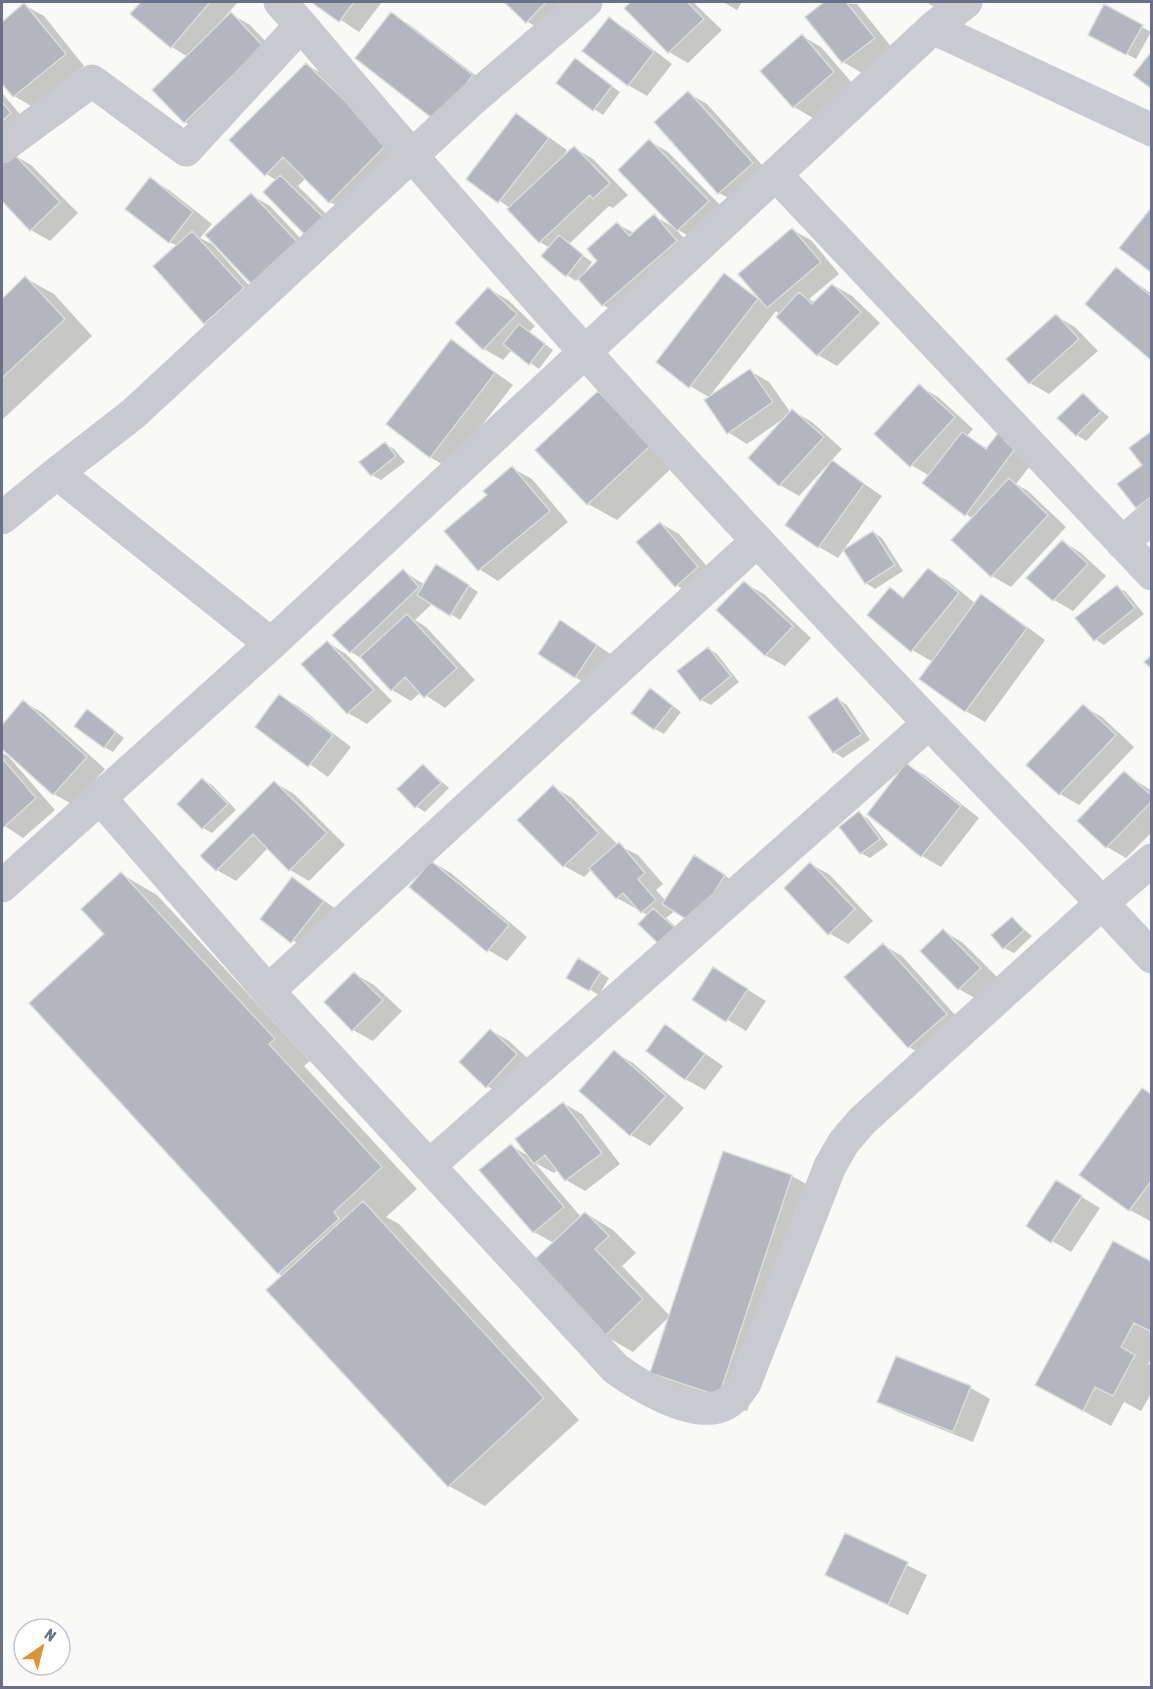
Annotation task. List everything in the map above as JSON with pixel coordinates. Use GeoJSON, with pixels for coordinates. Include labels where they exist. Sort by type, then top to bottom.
{"type":"FeatureCollection","features":[{"type":"Feature","properties":{"kind":"street"},"geometry":{"type":"LineString","coordinates":[[280,2],[412,158],[756,542],[1152,957]]}},
{"type":"Feature","properties":{"kind":"street"},"geometry":{"type":"LineString","coordinates":[[2,518],[133,414],[412,158],[473,99],[586,2]]}},
{"type":"Feature","properties":{"kind":"street"},"geometry":{"type":"LineString","coordinates":[[2,886],[271,644],[933,28],[966,2]]}},
{"type":"Feature","properties":{"kind":"street"},"geometry":{"type":"LineString","coordinates":[[2,147],[92,81],[186,150],[301,25]]}},
{"type":"Feature","properties":{"kind":"street"},"geometry":{"type":"LineString","coordinates":[[933,28],[1152,130]]}},
{"type":"Feature","properties":{"kind":"street"},"geometry":{"type":"LineString","coordinates":[[776,175],[1152,574]]}},
{"type":"Feature","properties":{"kind":"street"},"geometry":{"type":"LineString","coordinates":[[57,473],[271,644]]}},
{"type":"Feature","properties":{"kind":"street"},"geometry":{"type":"LineString","coordinates":[[1122,543],[1152,517]]}},
{"type":"Feature","properties":{"kind":"street"},"geometry":{"type":"LineString","coordinates":[[268,990],[756,542]]}},
{"type":"Feature","properties":{"kind":"street"},"geometry":{"type":"LineString","coordinates":[[429,1166],[929,723]]}},
{"type":"Feature","properties":{"kind":"street"},"geometry":{"type":"LineString","coordinates":[[101,799],[268,990],[616,1369],[653,1392],[701,1409],[720,1407],[734,1398],[745,1383],[830,1166],[844,1142],[862,1122],[1152,860]]}},
{"type":"Feature","properties":{"kind":"building"},"geometry":{"type":"Polygon","coordinates":[[[141,2],[210,2],[171,48],[130,14],[141,2]]]}},
{"type":"Feature","properties":{"kind":"building"},"geometry":{"type":"Polygon","coordinates":[[[311,2],[354,2],[339,22],[311,2]]]}},
{"type":"Feature","properties":{"kind":"building"},"geometry":{"type":"Polygon","coordinates":[[[504,2],[546,2],[526,23],[504,2]]]}},
{"type":"Feature","properties":{"kind":"building"},"geometry":{"type":"Polygon","coordinates":[[[631,2],[687,2],[704,19],[668,53],[624,8],[631,2]]]}},
{"type":"Feature","properties":{"kind":"building"},"geometry":{"type":"Polygon","coordinates":[[[824,2],[846,2],[875,38],[842,63],[805,17],[824,2]]]}},
{"type":"Feature","properties":{"kind":"building"},"geometry":{"type":"Polygon","coordinates":[[[24,3],[66,54],[13,97],[2,84],[2,22],[24,3]]]}},
{"type":"Feature","properties":{"kind":"building"},"geometry":{"type":"Polygon","coordinates":[[[1104,4],[1143,25],[1126,55],[1088,35],[1104,4]]]}},
{"type":"Feature","properties":{"kind":"building"},"geometry":{"type":"Polygon","coordinates":[[[231,12],[263,46],[184,123],[152,90],[231,12]]]}},
{"type":"Feature","properties":{"kind":"building"},"geometry":{"type":"Polygon","coordinates":[[[391,12],[473,75],[437,122],[355,58],[391,12]]]}},
{"type":"Feature","properties":{"kind":"building"},"geometry":{"type":"Polygon","coordinates":[[[609,17],[654,52],[628,86],[582,51],[609,17]]]}},
{"type":"Feature","properties":{"kind":"building"},"geometry":{"type":"Polygon","coordinates":[[[802,34],[834,72],[793,108],[760,71],[802,34]]]}},
{"type":"Feature","properties":{"kind":"building"},"geometry":{"type":"Polygon","coordinates":[[[1152,51],[1152,89],[1133,75],[1152,51]]]}},
{"type":"Feature","properties":{"kind":"building"},"geometry":{"type":"Polygon","coordinates":[[[575,58],[612,86],[593,111],[556,83],[575,58]]]}},
{"type":"Feature","properties":{"kind":"building"},"geometry":{"type":"Polygon","coordinates":[[[306,63],[388,143],[329,203],[283,157],[265,176],[229,140],[306,63]]]}},
{"type":"Feature","properties":{"kind":"building"},"geometry":{"type":"Polygon","coordinates":[[[688,91],[753,163],[718,194],[654,122],[688,91]]]}},
{"type":"Feature","properties":{"kind":"building"},"geometry":{"type":"Polygon","coordinates":[[[2,102],[11,113],[2,121],[2,102]]]}},
{"type":"Feature","properties":{"kind":"building"},"geometry":{"type":"Polygon","coordinates":[[[516,113],[549,138],[498,203],[466,179],[516,113]]]}},
{"type":"Feature","properties":{"kind":"building"},"geometry":{"type":"Polygon","coordinates":[[[649,139],[709,201],[677,231],[618,170],[649,139]]]}},
{"type":"Feature","properties":{"kind":"building"},"geometry":{"type":"Polygon","coordinates":[[[574,146],[610,183],[593,199],[590,195],[539,243],[507,209],[574,146]]]}},
{"type":"Feature","properties":{"kind":"building"},"geometry":{"type":"Polygon","coordinates":[[[12,152],[60,202],[30,231],[2,201],[2,161],[12,152]]]}},
{"type":"Feature","properties":{"kind":"building"},"geometry":{"type":"Polygon","coordinates":[[[280,175],[330,224],[312,242],[263,192],[280,175]]]}},
{"type":"Feature","properties":{"kind":"building"},"geometry":{"type":"Polygon","coordinates":[[[150,177],[193,212],[169,243],[125,209],[150,177]]]}},
{"type":"Feature","properties":{"kind":"building"},"geometry":{"type":"Polygon","coordinates":[[[251,193],[302,247],[257,290],[205,235],[251,193]]]}},
{"type":"Feature","properties":{"kind":"building"},"geometry":{"type":"Polygon","coordinates":[[[1152,207],[1152,273],[1119,248],[1152,207]]]}},
{"type":"Feature","properties":{"kind":"building"},"geometry":{"type":"Polygon","coordinates":[[[654,214],[677,241],[602,306],[578,279],[597,261],[587,249],[617,222],[629,236],[654,214]]]}},
{"type":"Feature","properties":{"kind":"building"},"geometry":{"type":"Polygon","coordinates":[[[792,228],[821,262],[767,308],[738,274],[792,228]]]}},
{"type":"Feature","properties":{"kind":"building"},"geometry":{"type":"Polygon","coordinates":[[[192,231],[244,288],[204,324],[153,266],[192,231]]]}},
{"type":"Feature","properties":{"kind":"building"},"geometry":{"type":"Polygon","coordinates":[[[559,235],[583,255],[566,277],[541,256],[559,235]]]}},
{"type":"Feature","properties":{"kind":"building"},"geometry":{"type":"Polygon","coordinates":[[[1116,267],[1152,297],[1151,360],[1085,304],[1116,267]]]}},
{"type":"Feature","properties":{"kind":"building"},"geometry":{"type":"Polygon","coordinates":[[[724,273],[758,299],[689,388],[656,362],[724,273]]]}},
{"type":"Feature","properties":{"kind":"building"},"geometry":{"type":"Polygon","coordinates":[[[25,276],[65,319],[2,378],[2,299],[25,276]]]}},
{"type":"Feature","properties":{"kind":"building"},"geometry":{"type":"Polygon","coordinates":[[[832,284],[861,312],[817,356],[776,317],[799,292],[812,304],[832,284]]]}},
{"type":"Feature","properties":{"kind":"building"},"geometry":{"type":"Polygon","coordinates":[[[488,287],[517,314],[483,350],[455,323],[488,287]]]}},
{"type":"Feature","properties":{"kind":"building"},"geometry":{"type":"Polygon","coordinates":[[[1056,314],[1079,339],[1029,384],[1006,359],[1056,314]]]}},
{"type":"Feature","properties":{"kind":"building"},"geometry":{"type":"Polygon","coordinates":[[[519,324],[545,344],[529,365],[503,344],[519,324]]]}},
{"type":"Feature","properties":{"kind":"building"},"geometry":{"type":"Polygon","coordinates":[[[451,339],[495,373],[430,458],[386,424],[451,339]]]}},
{"type":"Feature","properties":{"kind":"building"},"geometry":{"type":"Polygon","coordinates":[[[750,369],[773,402],[727,434],[704,400],[750,369]]]}},
{"type":"Feature","properties":{"kind":"building"},"geometry":{"type":"Polygon","coordinates":[[[919,384],[955,417],[910,467],[874,434],[919,384]]]}},
{"type":"Feature","properties":{"kind":"building"},"geometry":{"type":"Polygon","coordinates":[[[598,391],[650,446],[587,505],[535,450],[598,391]]]}},
{"type":"Feature","properties":{"kind":"building"},"geometry":{"type":"Polygon","coordinates":[[[1083,393],[1101,411],[1076,436],[1057,418],[1083,393]]]}},
{"type":"Feature","properties":{"kind":"building"},"geometry":{"type":"Polygon","coordinates":[[[792,409],[824,437],[779,486],[748,458],[792,409]]]}},
{"type":"Feature","properties":{"kind":"building"},"geometry":{"type":"Polygon","coordinates":[[[1152,431],[1152,496],[1136,508],[1117,484],[1142,465],[1129,448],[1152,431]]]}},
{"type":"Feature","properties":{"kind":"building"},"geometry":{"type":"Polygon","coordinates":[[[962,432],[986,449],[999,432],[1017,446],[965,516],[922,483],[962,432]]]}},
{"type":"Feature","properties":{"kind":"building"},"geometry":{"type":"Polygon","coordinates":[[[385,442],[396,456],[371,476],[359,462],[385,442]]]}},
{"type":"Feature","properties":{"kind":"building"},"geometry":{"type":"Polygon","coordinates":[[[832,460],[864,484],[818,548],[785,525],[832,460]]]}},
{"type":"Feature","properties":{"kind":"building"},"geometry":{"type":"Polygon","coordinates":[[[512,466],[550,511],[478,571],[444,531],[487,495],[483,491],[512,466]]]}},
{"type":"Feature","properties":{"kind":"building"},"geometry":{"type":"Polygon","coordinates":[[[1009,478],[1048,515],[991,577],[951,540],[1009,478]]]}},
{"type":"Feature","properties":{"kind":"building"},"geometry":{"type":"Polygon","coordinates":[[[660,522],[698,567],[675,587],[636,542],[660,522]]]}},
{"type":"Feature","properties":{"kind":"building"},"geometry":{"type":"Polygon","coordinates":[[[873,531],[895,565],[865,584],[843,550],[873,531]]]}},
{"type":"Feature","properties":{"kind":"building"},"geometry":{"type":"Polygon","coordinates":[[[1062,540],[1088,564],[1053,601],[1026,578],[1062,540]]]}},
{"type":"Feature","properties":{"kind":"building"},"geometry":{"type":"Polygon","coordinates":[[[436,564],[469,585],[450,616],[417,595],[436,564]]]}},
{"type":"Feature","properties":{"kind":"building"},"geometry":{"type":"Polygon","coordinates":[[[928,568],[959,593],[911,652],[867,615],[890,587],[903,598],[928,568]]]}},
{"type":"Feature","properties":{"kind":"building"},"geometry":{"type":"Polygon","coordinates":[[[403,569],[419,587],[350,653],[332,635],[403,569]]]}},
{"type":"Feature","properties":{"kind":"building"},"geometry":{"type":"Polygon","coordinates":[[[744,581],[793,626],[765,656],[716,610],[744,581]]]}},
{"type":"Feature","properties":{"kind":"building"},"geometry":{"type":"Polygon","coordinates":[[[1117,585],[1135,608],[1094,641],[1075,618],[1117,585]]]}},
{"type":"Feature","properties":{"kind":"building"},"geometry":{"type":"Polygon","coordinates":[[[981,594],[1027,628],[965,712],[919,679],[981,594]]]}},
{"type":"Feature","properties":{"kind":"building"},"geometry":{"type":"Polygon","coordinates":[[[407,614],[457,668],[424,698],[405,677],[391,691],[360,657],[407,614]]]}},
{"type":"Feature","properties":{"kind":"building"},"geometry":{"type":"Polygon","coordinates":[[[560,620],[597,645],[575,678],[538,654],[560,620]]]}},
{"type":"Feature","properties":{"kind":"building"},"geometry":{"type":"Polygon","coordinates":[[[327,641],[374,690],[347,714],[301,664],[327,641]]]}},
{"type":"Feature","properties":{"kind":"building"},"geometry":{"type":"Polygon","coordinates":[[[708,647],[731,676],[700,701],[677,671],[708,647]]]}},
{"type":"Feature","properties":{"kind":"building"},"geometry":{"type":"Polygon","coordinates":[[[1152,655],[1152,669],[1144,662],[1152,655]]]}},
{"type":"Feature","properties":{"kind":"building"},"geometry":{"type":"Polygon","coordinates":[[[650,688],[673,706],[654,730],[631,713],[650,688]]]}},
{"type":"Feature","properties":{"kind":"building"},"geometry":{"type":"Polygon","coordinates":[[[279,694],[333,735],[308,767],[255,727],[279,694]]]}},
{"type":"Feature","properties":{"kind":"building"},"geometry":{"type":"Polygon","coordinates":[[[837,697],[862,734],[833,753],[808,717],[837,697]]]}},
{"type":"Feature","properties":{"kind":"building"},"geometry":{"type":"Polygon","coordinates":[[[23,700],[87,757],[53,795],[2,749],[2,725],[23,700]]]}},
{"type":"Feature","properties":{"kind":"building"},"geometry":{"type":"Polygon","coordinates":[[[1083,704],[1116,735],[1059,795],[1026,765],[1083,704]]]}},
{"type":"Feature","properties":{"kind":"building"},"geometry":{"type":"Polygon","coordinates":[[[87,709],[116,732],[104,748],[74,726],[87,709]]]}},
{"type":"Feature","properties":{"kind":"building"},"geometry":{"type":"Polygon","coordinates":[[[2,758],[36,798],[3,828],[2,826],[2,758]]]}},
{"type":"Feature","properties":{"kind":"building"},"geometry":{"type":"Polygon","coordinates":[[[906,763],[961,806],[921,857],[867,814],[906,763]]]}},
{"type":"Feature","properties":{"kind":"building"},"geometry":{"type":"Polygon","coordinates":[[[423,764],[441,783],[415,808],[397,789],[423,764]]]}},
{"type":"Feature","properties":{"kind":"building"},"geometry":{"type":"Polygon","coordinates":[[[1124,771],[1152,796],[1152,801],[1106,848],[1077,821],[1124,771]]]}},
{"type":"Feature","properties":{"kind":"building"},"geometry":{"type":"Polygon","coordinates":[[[202,778],[228,804],[202,829],[177,804],[202,778]]]}},
{"type":"Feature","properties":{"kind":"building"},"geometry":{"type":"Polygon","coordinates":[[[274,781],[327,833],[289,871],[253,834],[216,871],[200,856],[274,781]]]}},
{"type":"Feature","properties":{"kind":"building"},"geometry":{"type":"Polygon","coordinates":[[[553,785],[599,833],[563,867],[517,820],[553,785]]]}},
{"type":"Feature","properties":{"kind":"building"},"geometry":{"type":"Polygon","coordinates":[[[859,811],[880,839],[860,854],[839,827],[859,811]]]}},
{"type":"Feature","properties":{"kind":"building"},"geometry":{"type":"Polygon","coordinates":[[[619,842],[645,873],[638,879],[656,900],[641,913],[623,893],[616,899],[589,868],[619,842]]]}},
{"type":"Feature","properties":{"kind":"building"},"geometry":{"type":"Polygon","coordinates":[[[694,855],[725,875],[694,924],[662,904],[694,855]]]}},
{"type":"Feature","properties":{"kind":"building"},"geometry":{"type":"Polygon","coordinates":[[[431,861],[509,925],[487,952],[409,887],[431,861]]]}},
{"type":"Feature","properties":{"kind":"building"},"geometry":{"type":"Polygon","coordinates":[[[810,862],[855,909],[828,935],[784,888],[810,862]]]}},
{"type":"Feature","properties":{"kind":"building"},"geometry":{"type":"Polygon","coordinates":[[[121,872],[275,1039],[269,1044],[382,1167],[334,1212],[339,1219],[278,1274],[29,1003],[104,934],[81,909],[121,872]]]}},
{"type":"Feature","properties":{"kind":"building"},"geometry":{"type":"Polygon","coordinates":[[[292,877],[324,901],[291,943],[260,919],[292,877]]]}},
{"type":"Feature","properties":{"kind":"building"},"geometry":{"type":"Polygon","coordinates":[[[653,908],[678,931],[662,947],[638,924],[653,908]]]}},
{"type":"Feature","properties":{"kind":"building"},"geometry":{"type":"Polygon","coordinates":[[[1012,917],[1024,930],[1003,949],[991,935],[1012,917]]]}},
{"type":"Feature","properties":{"kind":"building"},"geometry":{"type":"Polygon","coordinates":[[[943,929],[981,968],[958,990],[920,951],[943,929]]]}},
{"type":"Feature","properties":{"kind":"building"},"geometry":{"type":"Polygon","coordinates":[[[883,943],[947,1014],[908,1048],[844,977],[883,943]]]}},
{"type":"Feature","properties":{"kind":"building"},"geometry":{"type":"Polygon","coordinates":[[[578,958],[601,972],[589,991],[566,978],[578,958]]]}},
{"type":"Feature","properties":{"kind":"building"},"geometry":{"type":"Polygon","coordinates":[[[713,967],[748,989],[726,1022],[692,1000],[713,967]]]}},
{"type":"Feature","properties":{"kind":"building"},"geometry":{"type":"Polygon","coordinates":[[[354,972],[383,1000],[352,1031],[324,1002],[354,972]]]}},
{"type":"Feature","properties":{"kind":"building"},"geometry":{"type":"Polygon","coordinates":[[[665,1024],[705,1054],[685,1080],[646,1051],[665,1024]]]}},
{"type":"Feature","properties":{"kind":"building"},"geometry":{"type":"Polygon","coordinates":[[[490,1029],[517,1054],[486,1088],[459,1062],[490,1029]]]}},
{"type":"Feature","properties":{"kind":"building"},"geometry":{"type":"Polygon","coordinates":[[[614,1050],[666,1096],[630,1136],[579,1091],[614,1050]]]}},
{"type":"Feature","properties":{"kind":"building"},"geometry":{"type":"Polygon","coordinates":[[[1142,1088],[1152,1095],[1152,1180],[1129,1211],[1079,1175],[1142,1088]]]}},
{"type":"Feature","properties":{"kind":"building"},"geometry":{"type":"Polygon","coordinates":[[[563,1102],[602,1153],[565,1181],[545,1155],[534,1164],[515,1139],[563,1102]]]}},
{"type":"Feature","properties":{"kind":"building"},"geometry":{"type":"Polygon","coordinates":[[[511,1144],[564,1207],[533,1233],[479,1170],[511,1144]]]}},
{"type":"Feature","properties":{"kind":"building"},"geometry":{"type":"Polygon","coordinates":[[[723,1151],[792,1175],[719,1396],[650,1373],[723,1151]]]}},
{"type":"Feature","properties":{"kind":"building"},"geometry":{"type":"Polygon","coordinates":[[[1056,1180],[1082,1196],[1051,1243],[1026,1226],[1056,1180]]]}},
{"type":"Feature","properties":{"kind":"building"},"geometry":{"type":"Polygon","coordinates":[[[363,1201],[544,1398],[448,1487],[266,1290],[363,1201]]]}},
{"type":"Feature","properties":{"kind":"building"},"geometry":{"type":"Polygon","coordinates":[[[585,1212],[609,1236],[595,1249],[643,1299],[604,1337],[532,1262],[585,1212]]]}},
{"type":"Feature","properties":{"kind":"building"},"geometry":{"type":"Polygon","coordinates":[[[1113,1241],[1152,1262],[1152,1332],[1134,1323],[1121,1347],[1135,1355],[1113,1396],[1095,1387],[1083,1411],[1035,1385],[1113,1241]]]}},
{"type":"Feature","properties":{"kind":"building"},"geometry":{"type":"Polygon","coordinates":[[[896,1356],[971,1386],[953,1432],[877,1402],[896,1356]]]}},
{"type":"Feature","properties":{"kind":"building"},"geometry":{"type":"Polygon","coordinates":[[[845,1533],[908,1562],[888,1605],[825,1575],[845,1533]]]}}]}
